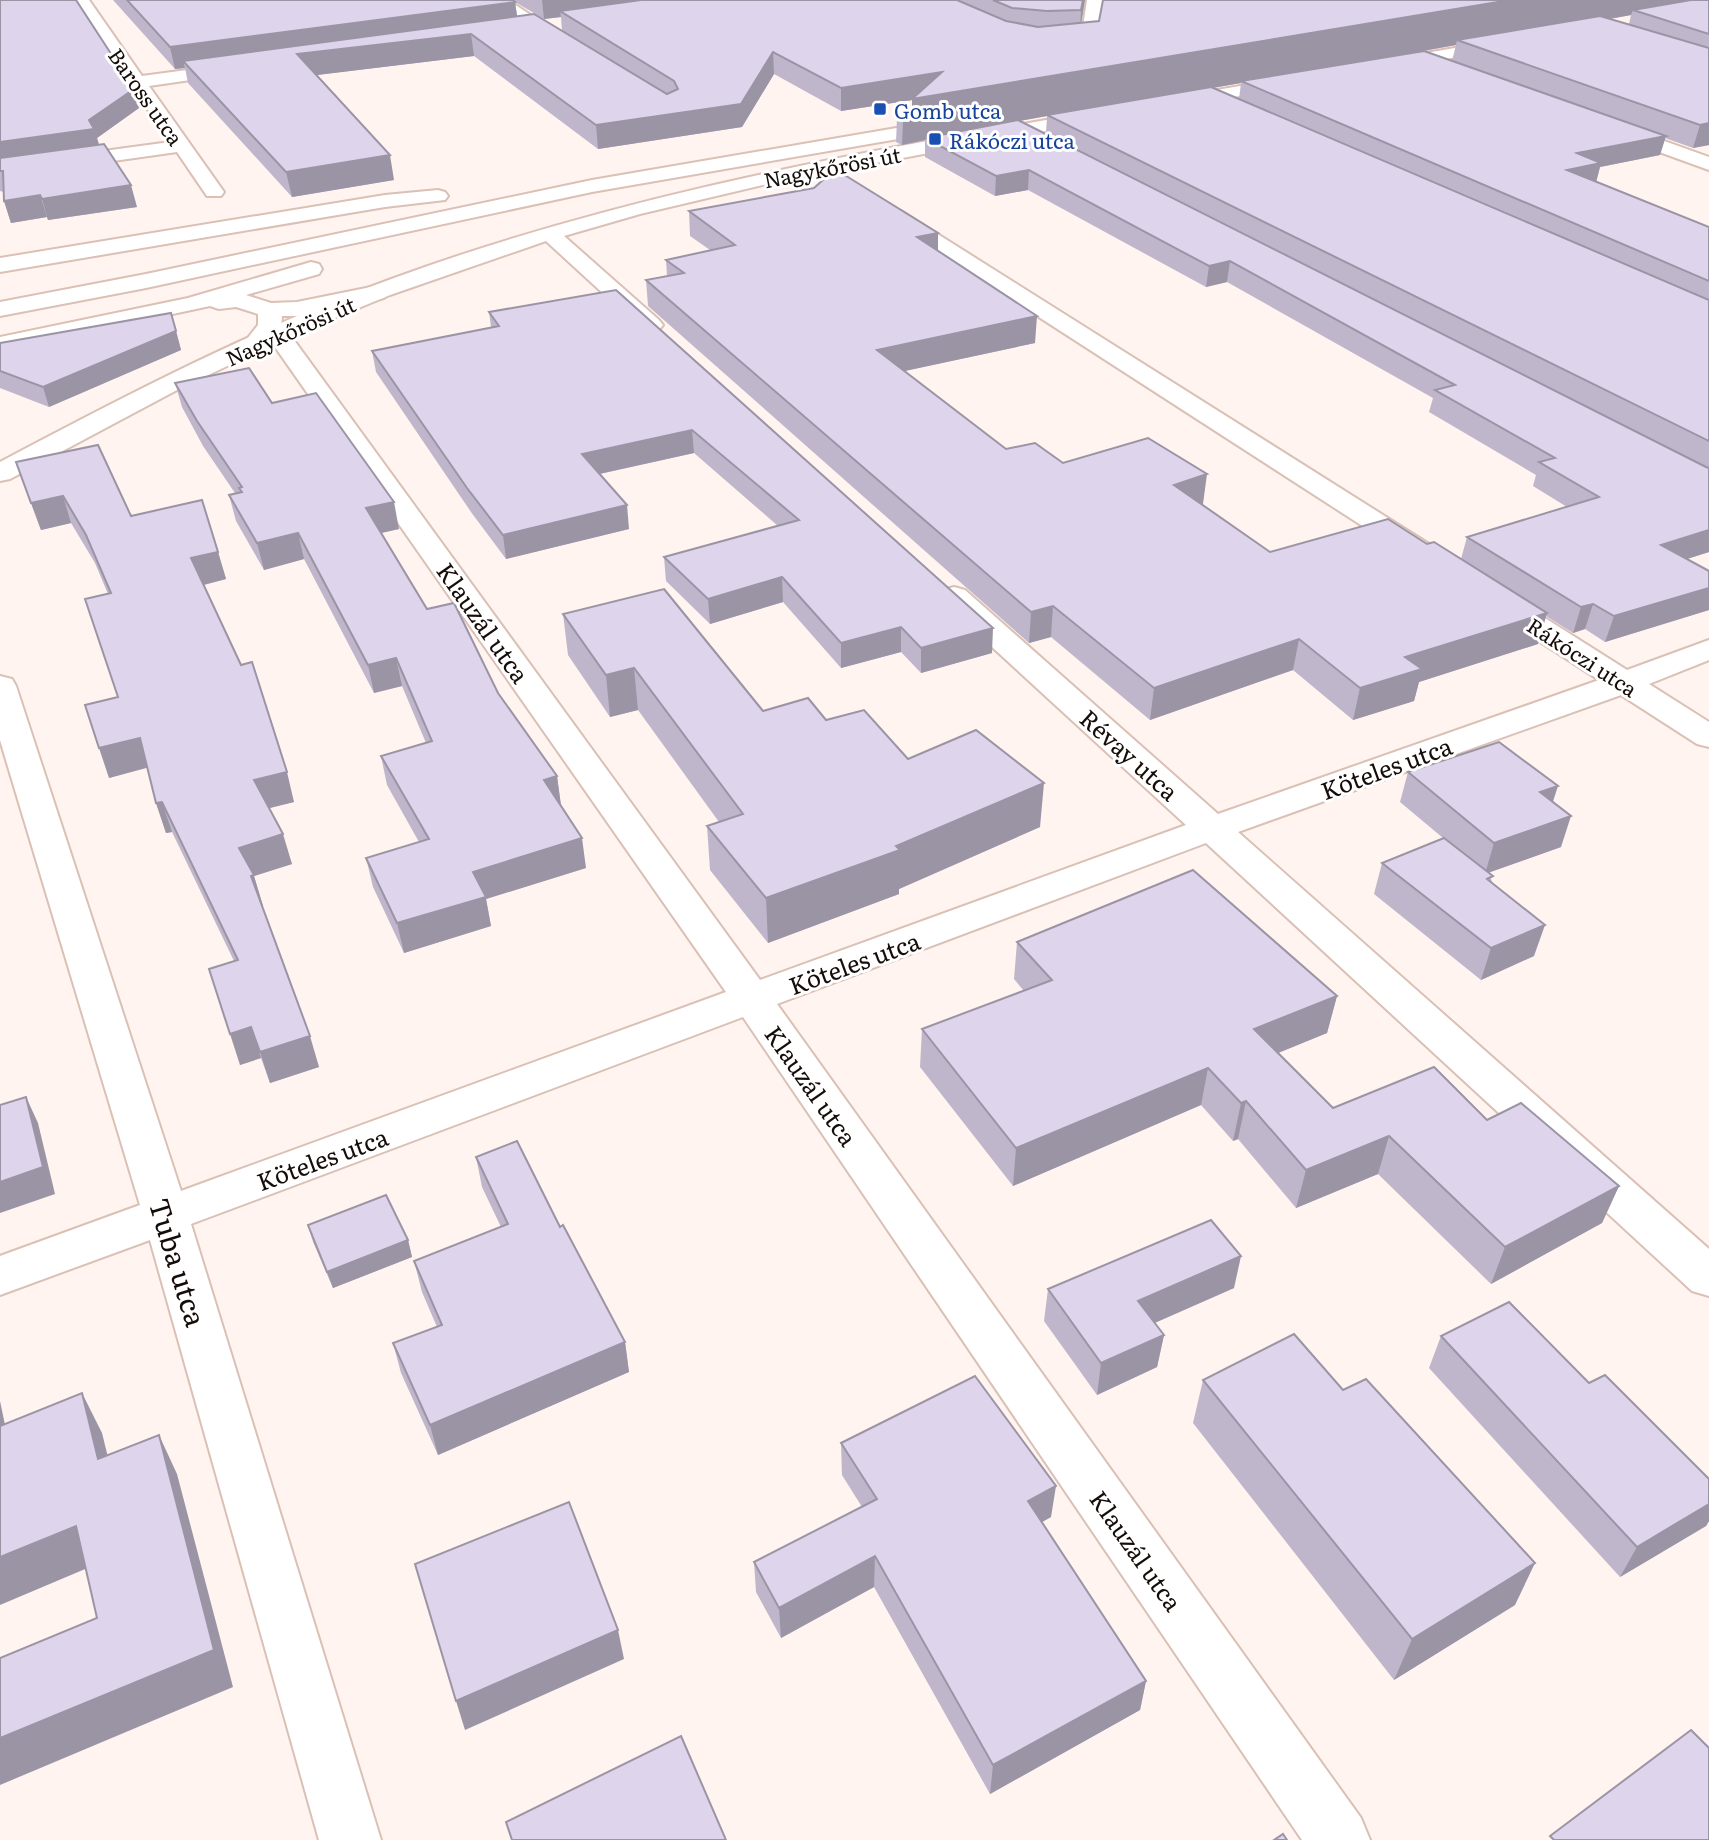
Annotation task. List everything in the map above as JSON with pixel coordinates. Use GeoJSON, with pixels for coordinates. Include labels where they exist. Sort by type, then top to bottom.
{"type":"FeatureCollection","features":[{"type":"Feature","properties":{"kind":"street","name":"Baross utca"},"geometry":{"type":"LineString","coordinates":[[81,0],[214,192]]}},
{"type":"Feature","properties":{"kind":"street"},"geometry":{"type":"LineString","coordinates":[[498,0],[575,50]]}},
{"type":"Feature","properties":{"kind":"street"},"geometry":{"type":"LineString","coordinates":[[1036,41],[1090,37],[1095,0]]}},
{"type":"Feature","properties":{"kind":"street"},"geometry":{"type":"LineString","coordinates":[[513,31],[567,23]]}},
{"type":"Feature","properties":{"kind":"street"},"geometry":{"type":"LineString","coordinates":[[1506,28],[1369,60],[1422,59],[1528,40]]}},
{"type":"Feature","properties":{"kind":"street"},"geometry":{"type":"LineString","coordinates":[[1422,59],[1461,73]]}},
{"type":"Feature","properties":{"kind":"street"},"geometry":{"type":"LineString","coordinates":[[137,82],[258,65]]}},
{"type":"Feature","properties":{"kind":"street"},"geometry":{"type":"LineString","coordinates":[[1167,87],[1289,66]]}},
{"type":"Feature","properties":{"kind":"street"},"geometry":{"type":"LineString","coordinates":[[1156,106],[1303,80]]}},
{"type":"Feature","properties":{"kind":"street"},"geometry":{"type":"LineString","coordinates":[[1210,96],[1249,113]]}},
{"type":"Feature","properties":{"kind":"street","name":"Nagykőrösi út"},"geometry":{"type":"LineString","coordinates":[[0,309],[146,281],[519,200],[1099,99]]}},
{"type":"Feature","properties":{"kind":"street","name":"Nagykőrösi út"},"geometry":{"type":"LineString","coordinates":[[0,292],[116,271],[489,191],[949,107]]}},
{"type":"Feature","properties":{"kind":"street","name":"Nagykőrösi út"},"geometry":{"type":"LineString","coordinates":[[0,473],[268,329],[550,234],[675,199],[820,168],[1115,113]]}},
{"type":"Feature","properties":{"kind":"street"},"geometry":{"type":"LineString","coordinates":[[1591,121],[1709,164]]}},
{"type":"Feature","properties":{"kind":"street"},"geometry":{"type":"LineString","coordinates":[[1019,130],[1049,145]]}},
{"type":"Feature","properties":{"kind":"street"},"geometry":{"type":"LineString","coordinates":[[0,171],[181,146]]}},
{"type":"Feature","properties":{"kind":"street"},"geometry":{"type":"LineString","coordinates":[[820,168],[853,189]]}},
{"type":"Feature","properties":{"kind":"street"},"geometry":{"type":"LineString","coordinates":[[0,344],[192,304],[426,235],[654,176]]}},
{"type":"Feature","properties":{"kind":"street"},"geometry":{"type":"LineString","coordinates":[[0,265],[385,201],[489,191]]}},
{"type":"Feature","properties":{"kind":"street"},"geometry":{"type":"LineString","coordinates":[[876,204],[1437,562]]}},
{"type":"Feature","properties":{"kind":"street"},"geometry":{"type":"LineString","coordinates":[[550,234],[671,343]]}},
{"type":"Feature","properties":{"kind":"street"},"geometry":{"type":"LineString","coordinates":[[192,304],[237,300],[268,329]]}},
{"type":"Feature","properties":{"kind":"street","name":"Klauzál utca"},"geometry":{"type":"LineString","coordinates":[[268,329],[753,1000],[1339,1840]]}},
{"type":"Feature","properties":{"kind":"street","name":"Révay utca"},"geometry":{"type":"LineString","coordinates":[[931,576],[1709,1277]]}},
{"type":"Feature","properties":{"kind":"street","name":"Rákóczi utca"},"geometry":{"type":"LineString","coordinates":[[1472,585],[1709,737]]}},
{"type":"Feature","properties":{"kind":"street","name":"Köteles utca"},"geometry":{"type":"LineString","coordinates":[[0,1276],[1213,828],[1625,682],[1709,649]]}},
{"type":"Feature","properties":{"kind":"street","name":"Tuba utca"},"geometry":{"type":"LineString","coordinates":[[0,686],[166,1216],[350,1840]]}},
{"type":"Feature","properties":{"kind":"building"},"geometry":{"type":"Polygon","coordinates":[[[0,0],[76,0],[134,89],[89,120],[94,129],[0,142],[0,0]]]}},
{"type":"Feature","properties":{"kind":"building"},"geometry":{"type":"Polygon","coordinates":[[[127,0],[513,0],[515,2],[170,47],[127,0]]]}},
{"type":"Feature","properties":{"kind":"building"},"geometry":{"type":"Polygon","coordinates":[[[641,0],[957,0],[1006,21],[1038,27],[1099,21],[1103,0],[1510,0],[912,99],[942,72],[841,88],[773,52],[741,104],[596,125],[471,34],[297,54],[390,155],[286,172],[183,61],[534,14],[667,94],[678,89],[674,81],[560,11],[641,0]]]}},
{"type":"Feature","properties":{"kind":"building"},"geometry":{"type":"Polygon","coordinates":[[[993,0],[1083,0],[1081,10],[1047,11],[1012,8],[993,0]]]}},
{"type":"Feature","properties":{"kind":"building"},"geometry":{"type":"Polygon","coordinates":[[[1603,0],[1020,98],[903,121],[897,118],[1603,0]]]}},
{"type":"Feature","properties":{"kind":"building"},"geometry":{"type":"Polygon","coordinates":[[[1691,0],[1709,0],[1709,34],[1633,10],[1691,0]]]}},
{"type":"Feature","properties":{"kind":"building"},"geometry":{"type":"Polygon","coordinates":[[[1600,16],[1709,48],[1709,123],[1700,125],[1457,40],[1600,16]]]}},
{"type":"Feature","properties":{"kind":"building"},"geometry":{"type":"Polygon","coordinates":[[[1424,51],[1666,136],[1577,153],[1601,163],[1567,170],[1709,227],[1709,281],[1241,81],[1424,51]]]}},
{"type":"Feature","properties":{"kind":"building"},"geometry":{"type":"Polygon","coordinates":[[[1211,87],[1709,300],[1709,441],[1047,115],[1211,87]]]}},
{"type":"Feature","properties":{"kind":"building"},"geometry":{"type":"Polygon","coordinates":[[[1018,120],[1709,468],[1709,530],[1661,545],[1709,571],[1709,588],[1614,616],[1593,604],[1581,607],[1467,537],[1599,497],[1539,462],[1555,458],[1435,390],[1455,385],[1230,261],[1209,266],[1029,170],[996,176],[925,138],[1018,120]]]}},
{"type":"Feature","properties":{"kind":"building"},"geometry":{"type":"Polygon","coordinates":[[[104,144],[131,185],[42,199],[40,195],[4,201],[0,158],[104,144]]]}},
{"type":"Feature","properties":{"kind":"building"},"geometry":{"type":"Polygon","coordinates":[[[835,169],[938,233],[917,237],[1037,316],[877,350],[1006,449],[1035,443],[1063,463],[1148,438],[1207,474],[1174,485],[1270,552],[1388,519],[1427,544],[1434,542],[1547,613],[1405,657],[1422,669],[1360,688],[1299,639],[1154,688],[1053,606],[1031,612],[646,280],[684,273],[666,260],[735,245],[689,211],[814,188],[835,169]]]}},
{"type":"Feature","properties":{"kind":"building"},"geometry":{"type":"Polygon","coordinates":[[[616,290],[993,628],[921,648],[901,627],[841,643],[782,577],[708,599],[664,557],[799,520],[692,430],[582,454],[627,505],[503,535],[372,351],[499,326],[489,312],[616,290]]]}},
{"type":"Feature","properties":{"kind":"building"},"geometry":{"type":"Polygon","coordinates":[[[171,313],[176,331],[43,387],[0,371],[0,343],[171,313]]]}},
{"type":"Feature","properties":{"kind":"building"},"geometry":{"type":"Polygon","coordinates":[[[249,368],[272,403],[316,393],[394,502],[366,508],[427,609],[454,603],[498,693],[557,776],[544,780],[582,838],[473,872],[486,897],[397,923],[366,858],[429,839],[381,756],[432,741],[396,658],[368,665],[298,533],[257,543],[229,495],[242,492],[239,488],[242,487],[175,383],[249,368]]]}},
{"type":"Feature","properties":{"kind":"building"},"geometry":{"type":"Polygon","coordinates":[[[98,445],[131,516],[202,500],[218,552],[191,558],[241,665],[252,662],[287,772],[254,780],[283,834],[239,848],[254,875],[251,876],[310,1036],[260,1052],[251,1027],[230,1034],[209,969],[238,960],[162,802],[156,803],[140,738],[99,748],[85,705],[118,697],[85,599],[111,593],[86,535],[63,496],[31,503],[16,462],[98,445]]]}},
{"type":"Feature","properties":{"kind":"building"},"geometry":{"type":"Polygon","coordinates":[[[664,589],[763,711],[808,698],[826,720],[864,710],[908,759],[976,730],[1044,783],[896,846],[900,850],[766,898],[707,826],[743,814],[634,668],[606,675],[563,614],[664,589]]]}},
{"type":"Feature","properties":{"kind":"building"},"geometry":{"type":"Polygon","coordinates":[[[1499,742],[1558,786],[1540,792],[1571,816],[1494,843],[1408,772],[1499,742]]]}},
{"type":"Feature","properties":{"kind":"building"},"geometry":{"type":"Polygon","coordinates":[[[1444,838],[1493,876],[1487,879],[1545,925],[1491,948],[1382,863],[1444,838]]]}},
{"type":"Feature","properties":{"kind":"building"},"geometry":{"type":"Polygon","coordinates":[[[1193,870],[1337,996],[1254,1029],[1333,1108],[1434,1067],[1487,1120],[1521,1103],[1619,1186],[1505,1247],[1389,1136],[1306,1170],[1246,1101],[1241,1103],[1208,1068],[1016,1148],[922,1029],[1052,980],[1017,942],[1193,870]]]}},
{"type":"Feature","properties":{"kind":"building"},"geometry":{"type":"Polygon","coordinates":[[[26,1097],[43,1167],[0,1182],[0,1105],[26,1097]]]}},
{"type":"Feature","properties":{"kind":"building"},"geometry":{"type":"Polygon","coordinates":[[[517,1141],[560,1227],[563,1225],[625,1342],[430,1425],[393,1343],[442,1325],[414,1261],[508,1224],[476,1157],[517,1141]]]}},
{"type":"Feature","properties":{"kind":"building"},"geometry":{"type":"Polygon","coordinates":[[[386,1195],[408,1240],[327,1272],[308,1225],[386,1195]]]}},
{"type":"Feature","properties":{"kind":"building"},"geometry":{"type":"Polygon","coordinates":[[[1211,1220],[1241,1256],[1138,1301],[1164,1335],[1101,1363],[1048,1289],[1211,1220]]]}},
{"type":"Feature","properties":{"kind":"building"},"geometry":{"type":"Polygon","coordinates":[[[1509,1302],[1589,1383],[1605,1375],[1709,1479],[1709,1504],[1637,1547],[1441,1336],[1509,1302]]]}},
{"type":"Feature","properties":{"kind":"building"},"geometry":{"type":"Polygon","coordinates":[[[1294,1334],[1343,1390],[1366,1379],[1535,1563],[1412,1639],[1203,1380],[1294,1334]]]}},
{"type":"Feature","properties":{"kind":"building"},"geometry":{"type":"Polygon","coordinates":[[[975,1376],[1056,1486],[1028,1501],[1146,1681],[993,1765],[875,1556],[779,1608],[754,1562],[877,1499],[841,1443],[975,1376]]]}},
{"type":"Feature","properties":{"kind":"building"},"geometry":{"type":"Polygon","coordinates":[[[82,1393],[98,1459],[159,1435],[214,1650],[0,1738],[0,1658],[97,1618],[76,1526],[0,1557],[0,1426],[82,1393]]]}},
{"type":"Feature","properties":{"kind":"building"},"geometry":{"type":"Polygon","coordinates":[[[569,1502],[618,1630],[456,1701],[415,1564],[569,1502]]]}},
{"type":"Feature","properties":{"kind":"building"},"geometry":{"type":"Polygon","coordinates":[[[1691,1730],[1709,1748],[1709,1840],[1554,1840],[1550,1836],[1691,1730]]]}},
{"type":"Feature","properties":{"kind":"building"},"geometry":{"type":"Polygon","coordinates":[[[681,1736],[726,1840],[512,1840],[506,1822],[681,1736]]]}},
{"type":"Feature","properties":{"kind":"building"},"geometry":{"type":"Polygon","coordinates":[[[1283,1834],[1287,1840],[1274,1840],[1283,1834]]]}},
{"type":"Feature","properties":{"kind":"place","name":"Gomb utca"},"geometry":{"type":"Point","coordinates":[880,109]}},
{"type":"Feature","properties":{"kind":"place","name":"Rákóczi utca"},"geometry":{"type":"Point","coordinates":[935,139]}}]}
